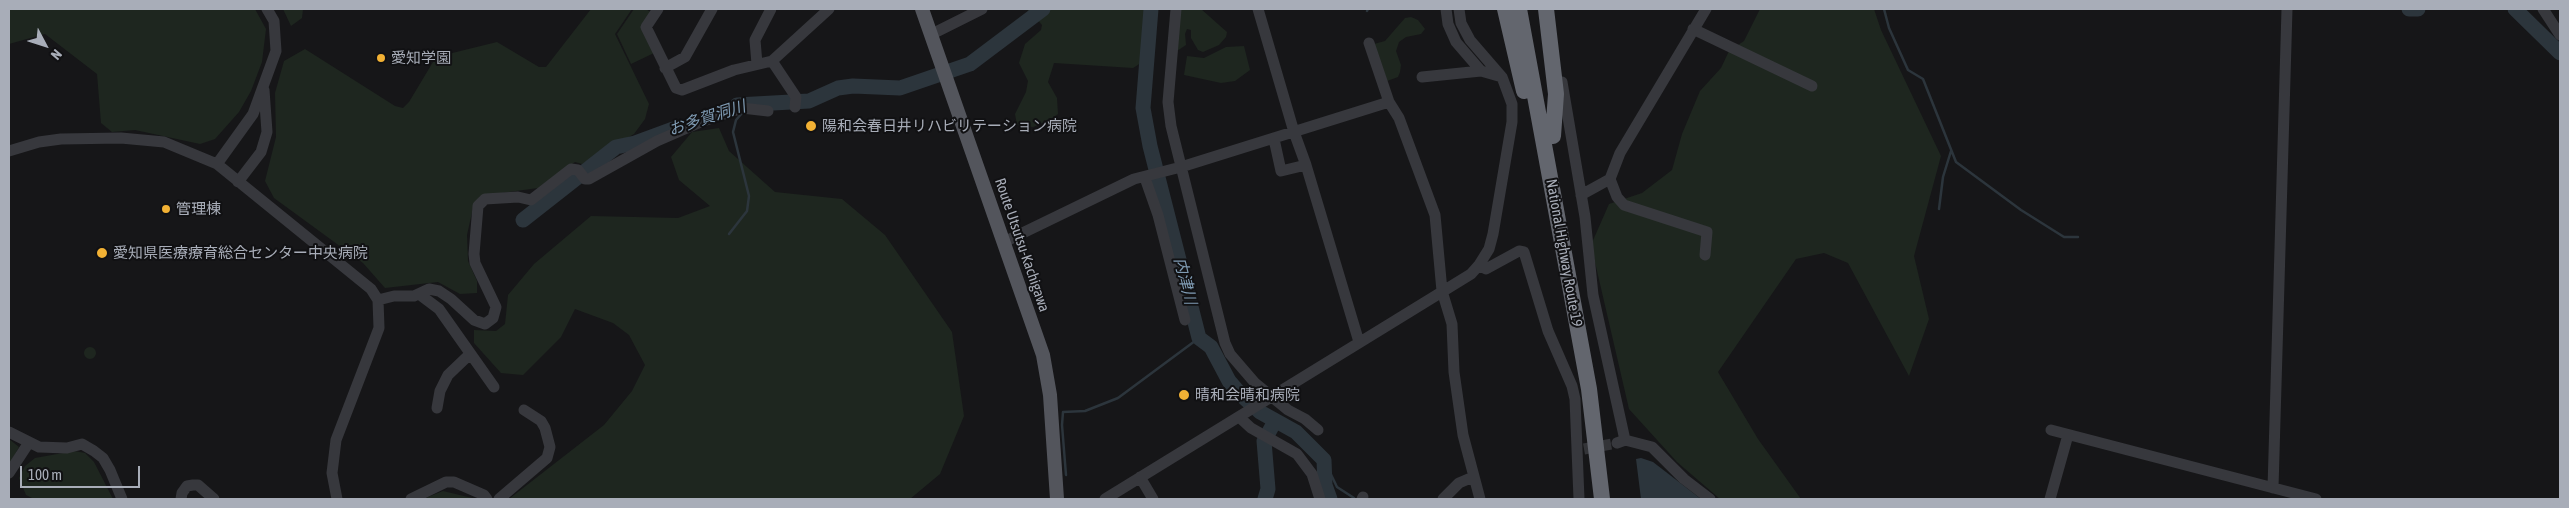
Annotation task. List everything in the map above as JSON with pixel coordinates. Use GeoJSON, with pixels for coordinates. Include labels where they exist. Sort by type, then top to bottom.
{"type":"FeatureCollection","features":[{"type":"Feature","properties":{"kind":"highway"},"geometry":{"type":"LineString","coordinates":[[1505,9],[1527,105],[1548,139]]}},
{"type":"Feature","properties":{"kind":"highway","name":"National Highway Route 19"},"geometry":{"type":"LineString","coordinates":[[1519,9],[1595,336],[1599,389],[1613,499]]}},
{"type":"Feature","properties":{"kind":"highway","name":"National Highway Route 19"},"geometry":{"type":"LineString","coordinates":[[1530,9],[1548,139],[1589,389],[1602,499]]}},
{"type":"Feature","properties":{"kind":"highway"},"geometry":{"type":"LineString","coordinates":[[1546,9],[1556,94],[1548,139]]}},
{"type":"Feature","properties":{"kind":"main road","name":"Route Utsutsu-Kachigawa"},"geometry":{"type":"LineString","coordinates":[[922,9],[1040,346],[1046,370],[1057,499]]}},
{"type":"Feature","properties":{"kind":"street"},"geometry":{"type":"LineString","coordinates":[[217,164],[253,114],[276,51],[274,21],[267,9]]}},
{"type":"Feature","properties":{"kind":"street"},"geometry":{"type":"LineString","coordinates":[[658,9],[646,27],[676,88],[682,90],[756,64],[772,61],[829,9]]}},
{"type":"Feature","properties":{"kind":"street"},"geometry":{"type":"LineString","coordinates":[[665,68],[685,57],[712,9]]}},
{"type":"Feature","properties":{"kind":"street"},"geometry":{"type":"LineString","coordinates":[[756,64],[756,40],[771,9]]}},
{"type":"Feature","properties":{"kind":"street"},"geometry":{"type":"LineString","coordinates":[[932,34],[978,13],[982,9]]}},
{"type":"Feature","properties":{"kind":"street"},"geometry":{"type":"LineString","coordinates":[[1176,9],[1168,102],[1171,126],[1225,343],[1230,354],[1255,383],[1270,397],[1318,430]]}},
{"type":"Feature","properties":{"kind":"street"},"geometry":{"type":"LineString","coordinates":[[1258,9],[1359,342]]}},
{"type":"Feature","properties":{"kind":"street"},"geometry":{"type":"LineString","coordinates":[[1446,9],[1448,24],[1456,42],[1481,71]]}},
{"type":"Feature","properties":{"kind":"street"},"geometry":{"type":"LineString","coordinates":[[1105,499],[1471,274],[1479,265],[1489,249],[1493,234],[1512,122],[1512,104],[1502,77],[1470,40],[1461,23],[1459,9]]}},
{"type":"Feature","properties":{"kind":"street"},"geometry":{"type":"LineString","coordinates":[[1553,9],[1566,115],[1582,195],[1595,336],[1621,441],[1652,447],[1684,479],[1710,499]]}},
{"type":"Feature","properties":{"kind":"street"},"geometry":{"type":"LineString","coordinates":[[1582,195],[1610,179],[1620,153],[1706,9]]}},
{"type":"Feature","properties":{"kind":"street"},"geometry":{"type":"LineString","coordinates":[[2273,488],[2287,9]]}},
{"type":"Feature","properties":{"kind":"street"},"geometry":{"type":"LineString","coordinates":[[2543,9],[2560,34]]}},
{"type":"Feature","properties":{"kind":"street"},"geometry":{"type":"LineString","coordinates":[[1694,29],[1812,86]]}},
{"type":"Feature","properties":{"kind":"street"},"geometry":{"type":"LineString","coordinates":[[1369,43],[1389,102],[1399,118],[1435,215],[1442,291],[1452,324],[1454,372],[1463,435],[1480,499]]}},
{"type":"Feature","properties":{"kind":"street"},"geometry":{"type":"LineString","coordinates":[[772,61],[796,97],[795,107]]}},
{"type":"Feature","properties":{"kind":"street"},"geometry":{"type":"LineString","coordinates":[[1422,77],[1481,71],[1502,77]]}},
{"type":"Feature","properties":{"kind":"street"},"geometry":{"type":"LineString","coordinates":[[238,182],[261,152],[267,132],[263,86]]}},
{"type":"Feature","properties":{"kind":"street"},"geometry":{"type":"LineString","coordinates":[[1004,242],[1134,180],[1274,139],[1389,102]]}},
{"type":"Feature","properties":{"kind":"street"},"geometry":{"type":"LineString","coordinates":[[378,300],[418,294],[429,289],[439,291],[474,320],[485,324],[493,318],[496,307],[475,263],[474,254],[478,206],[485,199],[518,197],[531,200],[571,169],[578,170],[585,179],[589,179],[657,141],[704,122],[742,108],[768,110]]}},
{"type":"Feature","properties":{"kind":"street"},"geometry":{"type":"LineString","coordinates":[[9,151],[39,142],[62,139],[140,139],[164,142],[217,164],[362,281],[378,300],[379,328],[336,440],[332,473],[337,499]]}},
{"type":"Feature","properties":{"kind":"street"},"geometry":{"type":"LineString","coordinates":[[1274,139],[1281,171],[1306,165]]}},
{"type":"Feature","properties":{"kind":"street"},"geometry":{"type":"LineString","coordinates":[[1145,178],[1158,215],[1185,320]]}},
{"type":"Feature","properties":{"kind":"street"},"geometry":{"type":"LineString","coordinates":[[1610,179],[1617,197],[1624,205],[1707,232],[1705,255]]}},
{"type":"Feature","properties":{"kind":"street"},"geometry":{"type":"LineString","coordinates":[[1479,265],[1486,269],[1519,251],[1524,252],[1548,331],[1572,386],[1580,449],[1579,499]]}},
{"type":"Feature","properties":{"kind":"street"},"geometry":{"type":"LineString","coordinates":[[418,294],[439,309],[494,387]]}},
{"type":"Feature","properties":{"kind":"street"},"geometry":{"type":"LineString","coordinates":[[437,408],[440,390],[448,375],[470,354]]}},
{"type":"Feature","properties":{"kind":"street"},"geometry":{"type":"LineString","coordinates":[[498,499],[546,458],[550,446],[541,421],[524,410]]}},
{"type":"Feature","properties":{"kind":"street"},"geometry":{"type":"LineString","coordinates":[[1239,417],[1287,447],[1306,464],[1316,482],[1320,499]]}},
{"type":"Feature","properties":{"kind":"street"},"geometry":{"type":"LineString","coordinates":[[2051,430],[2316,499]]}},
{"type":"Feature","properties":{"kind":"street"},"geometry":{"type":"LineString","coordinates":[[9,432],[28,444],[39,447],[58,448],[82,444],[94,450],[103,458],[110,470],[122,499]]}},
{"type":"Feature","properties":{"kind":"street"},"geometry":{"type":"LineString","coordinates":[[2050,499],[2068,435]]}},
{"type":"Feature","properties":{"kind":"street"},"geometry":{"type":"LineString","coordinates":[[9,473],[28,444]]}},
{"type":"Feature","properties":{"kind":"street"},"geometry":{"type":"LineString","coordinates":[[1140,477],[1153,499]]}},
{"type":"Feature","properties":{"kind":"street"},"geometry":{"type":"LineString","coordinates":[[1443,499],[1459,483],[1473,477]]}},
{"type":"Feature","properties":{"kind":"street"},"geometry":{"type":"LineString","coordinates":[[411,499],[446,482],[454,482],[472,488],[488,499]]}},
{"type":"Feature","properties":{"kind":"street"},"geometry":{"type":"LineString","coordinates":[[181,499],[182,493],[188,486],[193,485],[198,485],[214,499]]}},
{"type":"Feature","properties":{"kind":"shaded area"},"geometry":{"type":"Polygon","coordinates":[[[9,9],[255,9],[266,29],[262,62],[251,91],[239,112],[215,139],[200,144],[135,130],[112,132],[101,123],[97,74],[45,34],[9,44],[9,9]]]}},
{"type":"Feature","properties":{"kind":"shaded area"},"geometry":{"type":"Polygon","coordinates":[[[283,9],[303,9],[302,18],[291,26],[283,9]]]}},
{"type":"Feature","properties":{"kind":"shaded area"},"geometry":{"type":"Polygon","coordinates":[[[591,9],[632,9],[615,34],[649,104],[645,119],[634,134],[582,164],[575,162],[538,188],[480,196],[473,208],[467,235],[468,261],[477,281],[477,293],[460,294],[438,282],[385,288],[363,263],[274,198],[265,181],[276,137],[275,93],[284,61],[305,49],[395,106],[403,108],[409,102],[436,57],[497,42],[539,67],[546,67],[591,9]]]}},
{"type":"Feature","properties":{"kind":"shaded area"},"geometry":{"type":"Polygon","coordinates":[[[634,9],[646,9],[652,13],[643,28],[654,53],[631,64],[617,34],[634,9]]]}},
{"type":"Feature","properties":{"kind":"shaded area"},"geometry":{"type":"Polygon","coordinates":[[[1028,9],[1148,9],[1144,52],[1141,63],[1133,68],[1054,63],[1048,82],[1057,98],[1058,114],[1048,121],[1033,127],[1017,125],[1015,114],[1026,92],[1028,81],[1019,63],[1025,44],[1041,30],[1042,25],[1035,17],[1027,16],[1028,9]]]}},
{"type":"Feature","properties":{"kind":"shaded area"},"geometry":{"type":"Polygon","coordinates":[[[1178,9],[1201,9],[1227,32],[1226,37],[1219,45],[1203,52],[1198,50],[1191,38],[1191,30],[1187,29],[1185,34],[1186,45],[1177,51],[1178,9]]]}},
{"type":"Feature","properties":{"kind":"shaded area"},"geometry":{"type":"Polygon","coordinates":[[[1760,9],[1874,9],[1881,30],[1941,156],[1914,256],[1929,319],[1909,376],[1848,263],[1824,253],[1796,259],[1718,372],[1758,439],[1801,499],[1720,499],[1677,462],[1629,409],[1591,245],[1609,204],[1642,193],[1672,170],[1682,134],[1700,91],[1721,68],[1729,51],[1744,41],[1760,9]]]}},
{"type":"Feature","properties":{"kind":"shaded area"},"geometry":{"type":"Polygon","coordinates":[[[1411,17],[1418,20],[1425,29],[1421,34],[1406,37],[1399,42],[1396,51],[1401,65],[1400,72],[1398,77],[1387,81],[1374,44],[1385,41],[1405,18],[1411,17]]]}},
{"type":"Feature","properties":{"kind":"shaded area"},"geometry":{"type":"Polygon","coordinates":[[[1244,46],[1250,70],[1235,81],[1221,83],[1184,75],[1187,56],[1204,58],[1226,47],[1244,46]]]}},
{"type":"Feature","properties":{"kind":"shaded area"},"geometry":{"type":"Polygon","coordinates":[[[719,128],[729,151],[775,192],[842,199],[885,235],[952,332],[964,416],[940,474],[910,499],[509,499],[604,425],[632,391],[645,365],[629,335],[613,323],[575,309],[561,337],[523,375],[501,373],[474,343],[474,330],[496,331],[505,324],[508,295],[534,264],[591,216],[678,218],[710,206],[679,180],[671,157],[692,132],[719,128]]]}},
{"type":"Feature","properties":{"kind":"shaded area"},"geometry":{"type":"Polygon","coordinates":[[[90,347],[96,353],[90,359],[84,353],[90,347]]]}},
{"type":"Feature","properties":{"kind":"shaded area"},"geometry":{"type":"Polygon","coordinates":[[[9,439],[19,447],[9,465],[9,439]]]}},
{"type":"Feature","properties":{"kind":"shaded area"},"geometry":{"type":"Polygon","coordinates":[[[74,451],[85,453],[94,462],[113,499],[34,499],[26,495],[19,478],[25,466],[35,458],[74,451]]]}},
{"type":"Feature","properties":{"kind":"shaded area"},"geometry":{"type":"Polygon","coordinates":[[[1641,458],[1653,462],[1701,499],[1641,499],[1636,459],[1641,458]]]}},
{"type":"Feature","properties":{"kind":"shaded area"},"geometry":{"type":"Polygon","coordinates":[[[443,491],[468,497],[477,499],[423,499],[443,491]]]}},
{"type":"Feature","properties":{"kind":"waterway","name":"お多賀洞川"},"geometry":{"type":"LineString","coordinates":[[737,105],[809,101],[838,88],[853,86],[900,88],[970,64],[1043,9]]}},
{"type":"Feature","properties":{"kind":"waterway","name":"内津川"},"geometry":{"type":"LineString","coordinates":[[1151,9],[1143,108],[1150,146],[1199,338],[1211,347],[1229,381],[1241,395],[1260,412],[1296,432],[1324,460],[1325,485],[1330,499]]}},
{"type":"Feature","properties":{"kind":"waterway"},"geometry":{"type":"LineString","coordinates":[[1884,9],[1889,28],[1908,70],[1923,79],[1956,162],[2021,210],[2064,237],[2078,237]]}},
{"type":"Feature","properties":{"kind":"waterway"},"geometry":{"type":"LineString","coordinates":[[2409,9],[2418,9]]}},
{"type":"Feature","properties":{"kind":"waterway"},"geometry":{"type":"LineString","coordinates":[[2515,9],[2560,53]]}},
{"type":"Feature","properties":{"kind":"waterway"},"geometry":{"type":"LineString","coordinates":[[729,234],[747,211],[749,196],[733,132],[736,120],[743,112]]}},
{"type":"Feature","properties":{"kind":"waterway","name":"お多賀洞川"},"geometry":{"type":"LineString","coordinates":[[523,220],[616,147],[635,143],[673,129]]}},
{"type":"Feature","properties":{"kind":"waterway"},"geometry":{"type":"LineString","coordinates":[[1939,209],[1943,177],[1951,151]]}},
{"type":"Feature","properties":{"kind":"waterway"},"geometry":{"type":"LineString","coordinates":[[1066,475],[1062,425],[1063,412],[1085,411],[1118,398],[1199,338]]}},
{"type":"Feature","properties":{"kind":"waterway"},"geometry":{"type":"LineString","coordinates":[[1265,499],[1268,489],[1264,441],[1275,421]]}},
{"type":"Feature","properties":{"kind":"waterway"},"geometry":{"type":"LineString","coordinates":[[1324,460],[1337,487],[1354,498]]}},
{"type":"Feature","properties":{"kind":"tunnel"},"geometry":{"type":"LineString","coordinates":[[1584,449],[1617,443]]}},
{"type":"Feature","properties":{"kind":"place","name":"愛知学園"},"geometry":{"type":"Point","coordinates":[381,58]}},
{"type":"Feature","properties":{"kind":"place","name":"陽和会春日井リハビリテーション病院"},"geometry":{"type":"Point","coordinates":[811,126]}},
{"type":"Feature","properties":{"kind":"place","name":"管理棟"},"geometry":{"type":"Point","coordinates":[166,209]}},
{"type":"Feature","properties":{"kind":"place","name":"愛知県医療療育総合センター中央病院"},"geometry":{"type":"Point","coordinates":[102,253]}},
{"type":"Feature","properties":{"kind":"place","name":"晴和会晴和病院"},"geometry":{"type":"Point","coordinates":[1184,395]}}]}
